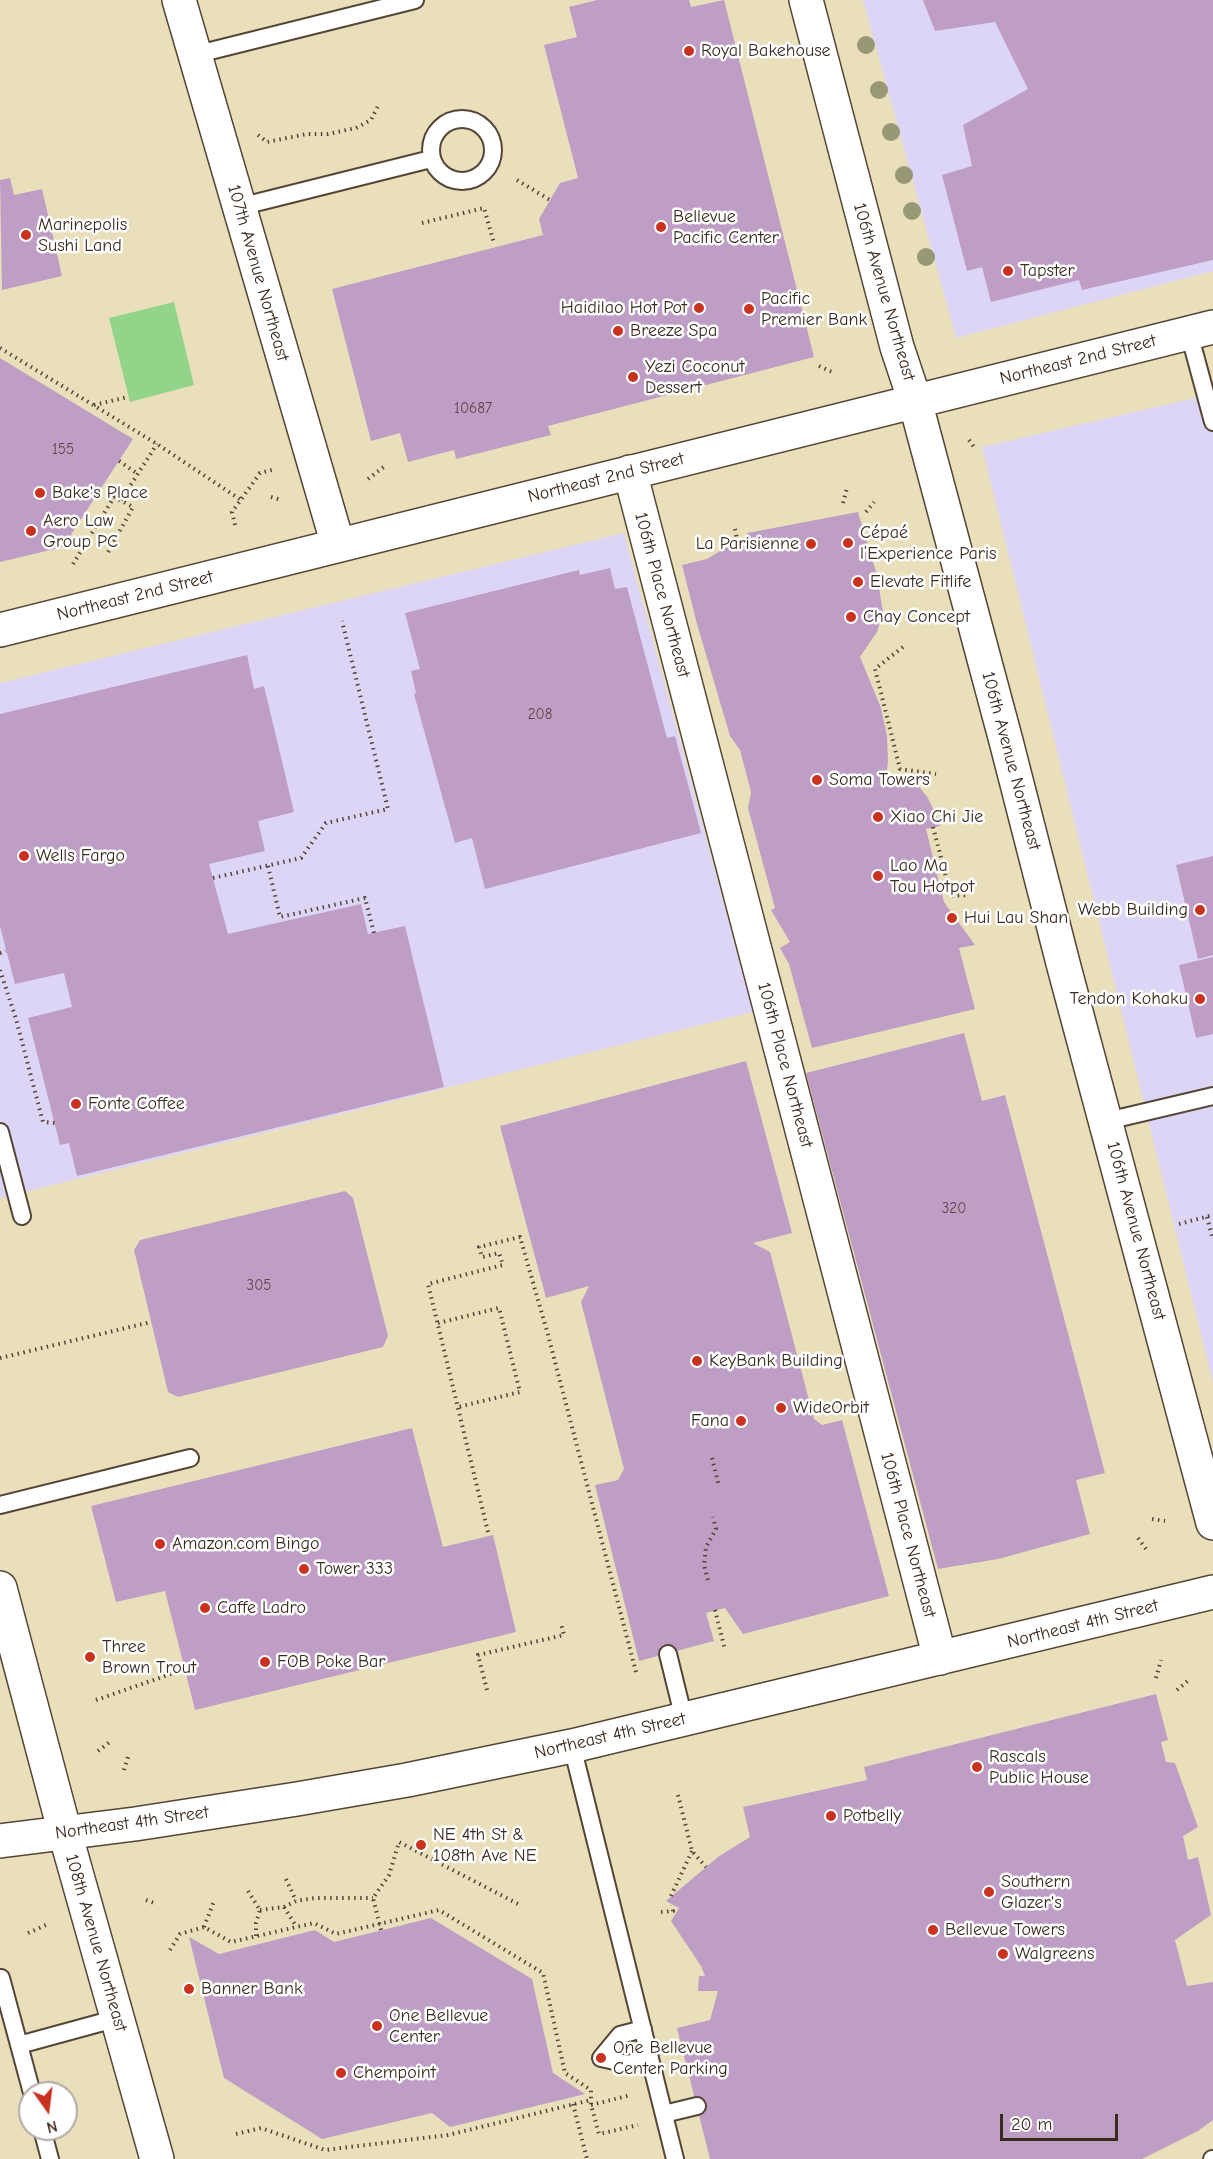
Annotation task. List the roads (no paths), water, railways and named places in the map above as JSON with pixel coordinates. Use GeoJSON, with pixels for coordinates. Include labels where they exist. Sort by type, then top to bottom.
{"type":"FeatureCollection","features":[{"type":"Feature","properties":{"kind":"street","name":"107th Avenue Northeast"},"geometry":{"type":"LineString","coordinates":[[179,0],[338,545]]}},
{"type":"Feature","properties":{"kind":"street","name":"106th Avenue Northeast"},"geometry":{"type":"LineString","coordinates":[[806,0],[1213,1523]]}},
{"type":"Feature","properties":{"kind":"street","name":"Northeast 2nd Street"},"geometry":{"type":"LineString","coordinates":[[0,630],[1201,330]]}},
{"type":"Feature","properties":{"kind":"street","name":"106th Place Northeast"},"geometry":{"type":"LineString","coordinates":[[630,472],[940,1658]]}},
{"type":"Feature","properties":{"kind":"street","name":"108th Avenue Northeast"},"geometry":{"type":"LineString","coordinates":[[0,1588],[65,1833],[157,2159]]}},
{"type":"Feature","properties":{"kind":"street","name":"Northeast 4th Street"},"geometry":{"type":"LineString","coordinates":[[0,1841],[297,1799],[407,1780],[572,1746],[1213,1592]]}},
{"type":"Feature","properties":{"kind":"lane"},"geometry":{"type":"LineString","coordinates":[[194,55],[415,0]]}},
{"type":"Feature","properties":{"kind":"lane"},"geometry":{"type":"LineString","coordinates":[[239,207],[431,159]]}},
{"type":"Feature","properties":{"kind":"lane"},"geometry":{"type":"LineString","coordinates":[[1201,330],[1213,422]]}},
{"type":"Feature","properties":{"kind":"lane"},"geometry":{"type":"LineString","coordinates":[[1107,1121],[1213,1096]]}},
{"type":"Feature","properties":{"kind":"lane"},"geometry":{"type":"LineString","coordinates":[[0,1132],[22,1216]]}},
{"type":"Feature","properties":{"kind":"lane"},"geometry":{"type":"LineString","coordinates":[[0,1505],[190,1458]]}},
{"type":"Feature","properties":{"kind":"lane"},"geometry":{"type":"LineString","coordinates":[[668,1654],[684,1719]]}},
{"type":"Feature","properties":{"kind":"lane"},"geometry":{"type":"LineString","coordinates":[[572,1746],[675,2159]]}},
{"type":"Feature","properties":{"kind":"lane"},"geometry":{"type":"LineString","coordinates":[[1,1978],[29,2081]]}},
{"type":"Feature","properties":{"kind":"lane"},"geometry":{"type":"LineString","coordinates":[[19,2045],[118,2019]]}},
{"type":"Feature","properties":{"kind":"lane"},"geometry":{"type":"LineString","coordinates":[[643,2029],[620,2034],[601,2058],[628,2064],[650,2058]]}},
{"type":"Feature","properties":{"kind":"lane"},"geometry":{"type":"LineString","coordinates":[[664,2114],[696,2106]]}},
{"type":"Feature","properties":{"kind":"lane"},"geometry":{"type":"LineString","coordinates":[[45,2141],[50,2159]]}},
{"type":"Feature","properties":{"kind":"place","name":"Royal Bakehouse"},"geometry":{"type":"Point","coordinates":[689,51]}},
{"type":"Feature","properties":{"kind":"place","name":"Bellevue Pacific Center"},"geometry":{"type":"Point","coordinates":[661,227]}},
{"type":"Feature","properties":{"kind":"place","name":"Marinepolis Sushi Land"},"geometry":{"type":"Point","coordinates":[26,235]}},
{"type":"Feature","properties":{"kind":"place","name":"Tapster"},"geometry":{"type":"Point","coordinates":[1008,271]}},
{"type":"Feature","properties":{"kind":"place","name":"Haidilao Hot Pot"},"geometry":{"type":"Point","coordinates":[699,308]}},
{"type":"Feature","properties":{"kind":"place","name":"Pacific Premier Bank"},"geometry":{"type":"Point","coordinates":[749,309]}},
{"type":"Feature","properties":{"kind":"place","name":"Breeze Spa"},"geometry":{"type":"Point","coordinates":[618,331]}},
{"type":"Feature","properties":{"kind":"place","name":"Yezi Coconut Dessert"},"geometry":{"type":"Point","coordinates":[633,377]}},
{"type":"Feature","properties":{"kind":"place","name":"Bake's Place"},"geometry":{"type":"Point","coordinates":[40,493]}},
{"type":"Feature","properties":{"kind":"place","name":"Aero Law Group PC"},"geometry":{"type":"Point","coordinates":[31,531]}},
{"type":"Feature","properties":{"kind":"place","name":"Cépaé l’Experience Paris"},"geometry":{"type":"Point","coordinates":[848,543]}},
{"type":"Feature","properties":{"kind":"place","name":"La Parisienne"},"geometry":{"type":"Point","coordinates":[811,544]}},
{"type":"Feature","properties":{"kind":"place","name":"Elevate Fitlife"},"geometry":{"type":"Point","coordinates":[858,582]}},
{"type":"Feature","properties":{"kind":"place","name":"Chay Concept"},"geometry":{"type":"Point","coordinates":[851,617]}},
{"type":"Feature","properties":{"kind":"place","name":"Soma Towers"},"geometry":{"type":"Point","coordinates":[817,780]}},
{"type":"Feature","properties":{"kind":"place","name":"Xiao Chi Jie"},"geometry":{"type":"Point","coordinates":[878,817]}},
{"type":"Feature","properties":{"kind":"place","name":"Wells Fargo"},"geometry":{"type":"Point","coordinates":[24,856]}},
{"type":"Feature","properties":{"kind":"place","name":"Lao Ma Tou Hotpot"},"geometry":{"type":"Point","coordinates":[878,876]}},
{"type":"Feature","properties":{"kind":"place","name":"Webb Building"},"geometry":{"type":"Point","coordinates":[1200,910]}},
{"type":"Feature","properties":{"kind":"place","name":"Hui Lau Shan"},"geometry":{"type":"Point","coordinates":[952,918]}},
{"type":"Feature","properties":{"kind":"place","name":"Tendon Kohaku"},"geometry":{"type":"Point","coordinates":[1200,999]}},
{"type":"Feature","properties":{"kind":"place","name":"Fonte Coffee"},"geometry":{"type":"Point","coordinates":[76,1104]}},
{"type":"Feature","properties":{"kind":"place","name":"KeyBank Building"},"geometry":{"type":"Point","coordinates":[697,1361]}},
{"type":"Feature","properties":{"kind":"place","name":"WideOrbit"},"geometry":{"type":"Point","coordinates":[781,1408]}},
{"type":"Feature","properties":{"kind":"place","name":"Fana"},"geometry":{"type":"Point","coordinates":[741,1421]}},
{"type":"Feature","properties":{"kind":"place","name":"Amazon.com Bingo"},"geometry":{"type":"Point","coordinates":[160,1544]}},
{"type":"Feature","properties":{"kind":"place","name":"Tower 333"},"geometry":{"type":"Point","coordinates":[304,1569]}},
{"type":"Feature","properties":{"kind":"place","name":"Caffe Ladro"},"geometry":{"type":"Point","coordinates":[205,1608]}},
{"type":"Feature","properties":{"kind":"place","name":"Three Brown Trout"},"geometry":{"type":"Point","coordinates":[90,1657]}},
{"type":"Feature","properties":{"kind":"place","name":"FOB Poke Bar"},"geometry":{"type":"Point","coordinates":[265,1662]}},
{"type":"Feature","properties":{"kind":"place","name":"Rascals Public House"},"geometry":{"type":"Point","coordinates":[977,1767]}},
{"type":"Feature","properties":{"kind":"place","name":"Potbelly"},"geometry":{"type":"Point","coordinates":[831,1816]}},
{"type":"Feature","properties":{"kind":"place","name":"NE 4th St & 108th Ave NE"},"geometry":{"type":"Point","coordinates":[421,1845]}},
{"type":"Feature","properties":{"kind":"place","name":"Southern Glazer's"},"geometry":{"type":"Point","coordinates":[989,1892]}},
{"type":"Feature","properties":{"kind":"place","name":"Bellevue Towers"},"geometry":{"type":"Point","coordinates":[933,1930]}},
{"type":"Feature","properties":{"kind":"place","name":"Walgreens"},"geometry":{"type":"Point","coordinates":[1003,1954]}},
{"type":"Feature","properties":{"kind":"place","name":"Banner Bank"},"geometry":{"type":"Point","coordinates":[189,1989]}},
{"type":"Feature","properties":{"kind":"place","name":"One Bellevue Center"},"geometry":{"type":"Point","coordinates":[377,2026]}},
{"type":"Feature","properties":{"kind":"place","name":"One Bellevue Center Parking"},"geometry":{"type":"Point","coordinates":[601,2058]}},
{"type":"Feature","properties":{"kind":"place","name":"Chempoint"},"geometry":{"type":"Point","coordinates":[341,2073]}}]}
